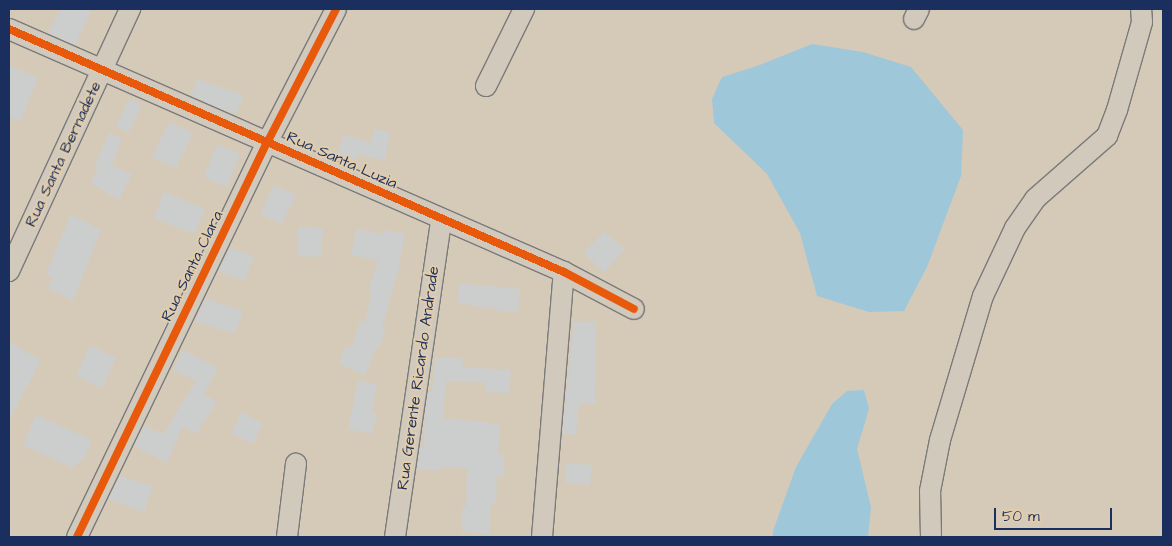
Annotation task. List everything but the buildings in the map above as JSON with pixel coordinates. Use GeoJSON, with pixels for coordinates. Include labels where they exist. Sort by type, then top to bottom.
{"type":"FeatureCollection","features":[{"type":"Feature","properties":{"kind":"street","name":"Rua Santa Bernadete"},"geometry":{"type":"LineString","coordinates":[[9,271],[130,9]]}},
{"type":"Feature","properties":{"kind":"street","name":"Rua Santa Clara"},"geometry":{"type":"LineString","coordinates":[[77,537],[268,141],[336,9]]}},
{"type":"Feature","properties":{"kind":"street"},"geometry":{"type":"LineString","coordinates":[[486,86],[524,9]]}},
{"type":"Feature","properties":{"kind":"street"},"geometry":{"type":"LineString","coordinates":[[931,537],[930,491],[940,440],[982,296],[1016,228],[1035,199],[1107,136],[1142,22],[1141,9]]}},
{"type":"Feature","properties":{"kind":"street","name":"Rua Santa Luzia"},"geometry":{"type":"LineString","coordinates":[[9,30],[268,141],[441,220],[564,272],[634,309]]}},
{"type":"Feature","properties":{"kind":"street","name":"Rua Gerente Ricardo Andrade"},"geometry":{"type":"LineString","coordinates":[[395,537],[441,220]]}},
{"type":"Feature","properties":{"kind":"street"},"geometry":{"type":"LineString","coordinates":[[542,537],[564,272]]}},
{"type":"Feature","properties":{"kind":"street"},"geometry":{"type":"LineString","coordinates":[[287,537],[296,464]]}},
{"type":"Feature","properties":{"kind":"water"},"geometry":{"type":"Polygon","coordinates":[[[812,44],[863,52],[911,67],[963,130],[961,176],[927,267],[904,311],[869,312],[817,296],[800,233],[767,174],[714,123],[712,99],[722,77],[757,66],[812,44]]]}},
{"type":"Feature","properties":{"kind":"water"},"geometry":{"type":"Polygon","coordinates":[[[864,390],[869,409],[857,449],[871,507],[868,537],[773,537],[773,531],[796,467],[832,404],[847,391],[864,390]]]}},
{"type":"Feature","properties":{"kind":"cycle path"},"geometry":{"type":"LineString","coordinates":[[77,537],[268,141],[336,9]]}},
{"type":"Feature","properties":{"kind":"cycle path"},"geometry":{"type":"LineString","coordinates":[[9,29],[564,272],[634,309]]}}]}
